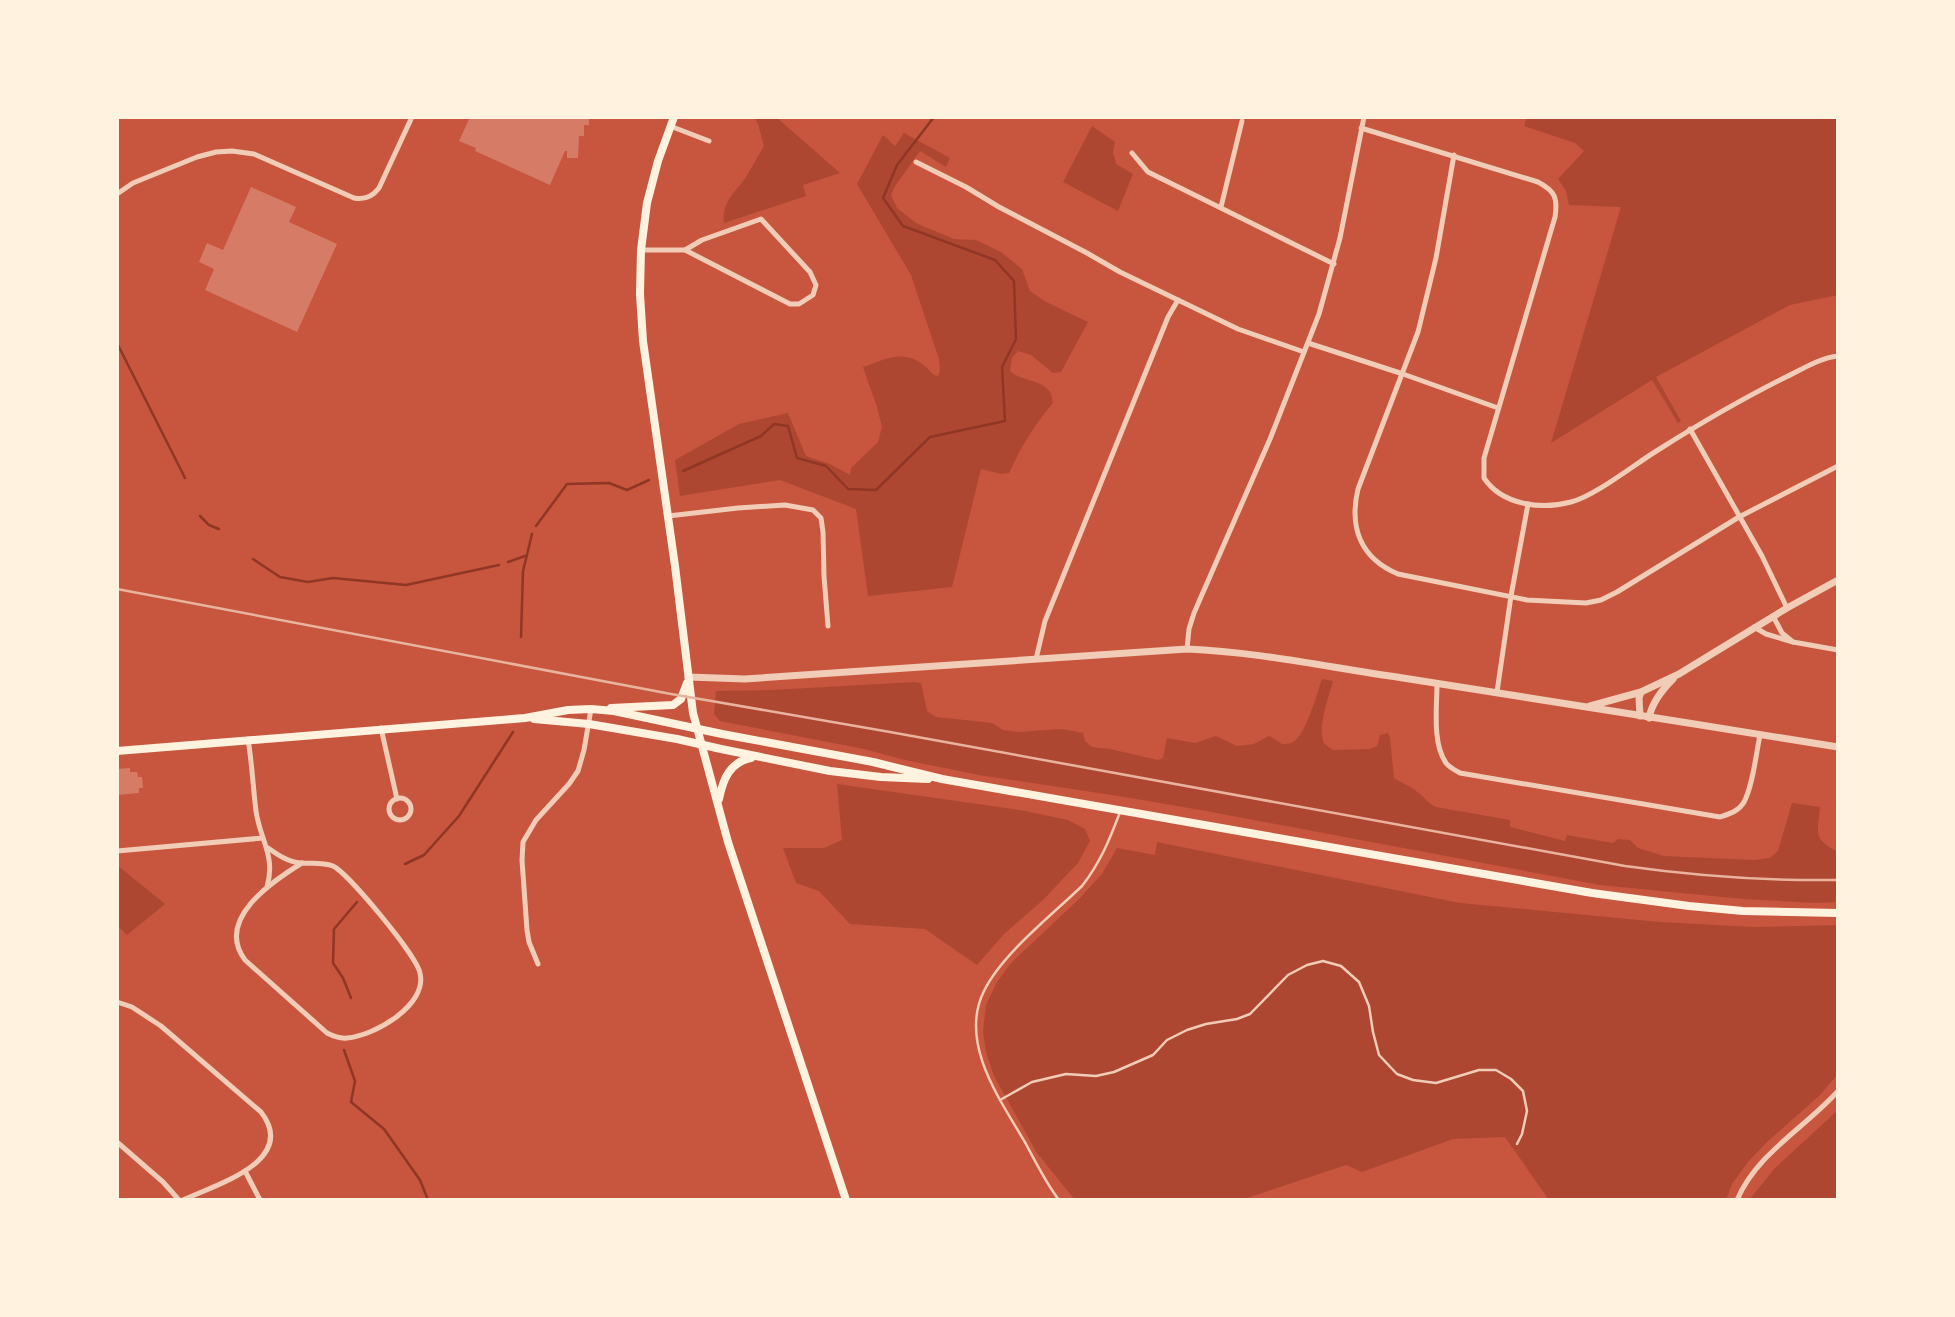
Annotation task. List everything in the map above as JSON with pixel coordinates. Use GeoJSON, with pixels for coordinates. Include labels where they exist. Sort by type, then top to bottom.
{"type":"FeatureCollection","features":[{"type":"Feature","properties":{"kind":"main road"},"geometry":{"type":"LineString","coordinates":[[672,121],[650,190],[641,250],[640,282],[642,332],[696,729],[740,878],[846,1200]]}},
{"type":"Feature","properties":{"kind":"main road"},"geometry":{"type":"LineString","coordinates":[[117,751],[524,718],[549,712],[673,705],[681,699],[688,677]]}},
{"type":"Feature","properties":{"kind":"main road"},"geometry":{"type":"LineString","coordinates":[[591,709],[614,711],[891,766],[942,779],[1535,883],[1689,906],[1743,911],[1838,913]]}},
{"type":"Feature","properties":{"kind":"main road"},"geometry":{"type":"LineString","coordinates":[[524,718],[589,724],[677,738],[812,768],[858,775],[942,779]]}},
{"type":"Feature","properties":{"kind":"main road"},"geometry":{"type":"LineString","coordinates":[[718,802],[723,782],[730,769],[740,761],[759,757]]}},
{"type":"Feature","properties":{"kind":"street"},"geometry":{"type":"LineString","coordinates":[[117,194],[133,183],[197,158],[216,152],[232,151],[254,154],[354,198],[364,198],[379,188],[412,117]]}},
{"type":"Feature","properties":{"kind":"street"},"geometry":{"type":"LineString","coordinates":[[1187,649],[1194,613],[1270,439],[1319,314],[1334,264],[1364,117]]}},
{"type":"Feature","properties":{"kind":"street"},"geometry":{"type":"LineString","coordinates":[[672,121],[709,141]]}},
{"type":"Feature","properties":{"kind":"street"},"geometry":{"type":"LineString","coordinates":[[1221,207],[1242,121]]}},
{"type":"Feature","properties":{"kind":"street"},"geometry":{"type":"LineString","coordinates":[[1361,128],[1538,182],[1550,188],[1555,197],[1557,206],[1485,458],[1484,478],[1496,492],[1507,498],[1542,506],[1571,502],[1591,493],[1690,429],[1747,397],[1818,361],[1838,356]]}},
{"type":"Feature","properties":{"kind":"street"},"geometry":{"type":"LineString","coordinates":[[1132,153],[1148,172],[1334,264]]}},
{"type":"Feature","properties":{"kind":"street"},"geometry":{"type":"LineString","coordinates":[[1454,155],[1436,258],[1418,332],[1357,489],[1353,507],[1356,530],[1368,551],[1385,569],[1398,574],[1527,600],[1586,603],[1601,600],[1739,517],[1838,466]]}},
{"type":"Feature","properties":{"kind":"street"},"geometry":{"type":"LineString","coordinates":[[916,162],[1120,272],[1238,329],[1304,352]]}},
{"type":"Feature","properties":{"kind":"street"},"geometry":{"type":"LineString","coordinates":[[641,250],[685,250],[790,304],[799,304],[813,295],[816,285],[810,272],[761,219],[702,240],[685,250]]}},
{"type":"Feature","properties":{"kind":"street"},"geometry":{"type":"LineString","coordinates":[[1036,659],[1045,621],[1068,562],[1168,317],[1178,300]]}},
{"type":"Feature","properties":{"kind":"street"},"geometry":{"type":"LineString","coordinates":[[1308,343],[1499,408]]}},
{"type":"Feature","properties":{"kind":"street"},"geometry":{"type":"LineString","coordinates":[[1690,429],[1762,556],[1787,608]]}},
{"type":"Feature","properties":{"kind":"street"},"geometry":{"type":"LineString","coordinates":[[1497,692],[1528,504]]}},
{"type":"Feature","properties":{"kind":"street"},"geometry":{"type":"LineString","coordinates":[[668,516],[785,505],[813,510],[821,519],[823,531],[828,626]]}},
{"type":"Feature","properties":{"kind":"street"},"geometry":{"type":"LineString","coordinates":[[1586,707],[1641,692],[1679,674],[1754,627],[1838,580]]}},
{"type":"Feature","properties":{"kind":"street"},"geometry":{"type":"LineString","coordinates":[[1773,616],[1782,633],[1793,642]]}},
{"type":"Feature","properties":{"kind":"street"},"geometry":{"type":"LineString","coordinates":[[1754,627],[1766,634],[1793,642],[1838,650]]}},
{"type":"Feature","properties":{"kind":"street"},"geometry":{"type":"LineString","coordinates":[[688,677],[745,679],[1187,649],[1250,653],[1838,747]]}},
{"type":"Feature","properties":{"kind":"street"},"geometry":{"type":"LineString","coordinates":[[1649,718],[1653,703],[1679,674]]}},
{"type":"Feature","properties":{"kind":"street"},"geometry":{"type":"LineString","coordinates":[[1437,684],[1438,741],[1445,761],[1450,768],[1460,773],[1720,817],[1735,811],[1743,803],[1749,788],[1760,734]]}},
{"type":"Feature","properties":{"kind":"street"},"geometry":{"type":"LineString","coordinates":[[1640,716],[1641,692]]}},
{"type":"Feature","properties":{"kind":"street"},"geometry":{"type":"LineString","coordinates":[[538,964],[527,930],[523,842],[536,820],[574,778],[581,762],[591,709]]}},
{"type":"Feature","properties":{"kind":"street"},"geometry":{"type":"LineString","coordinates":[[381,729],[397,799]]}},
{"type":"Feature","properties":{"kind":"street"},"geometry":{"type":"LineString","coordinates":[[248,739],[256,812],[268,848],[271,868],[267,887]]}},
{"type":"Feature","properties":{"kind":"street"},"geometry":{"type":"LineString","coordinates":[[397,799],[407,801],[410,806],[407,817],[402,819],[397,819],[389,812],[389,806],[397,799]]}},
{"type":"Feature","properties":{"kind":"street"},"geometry":{"type":"LineString","coordinates":[[117,851],[263,838]]}},
{"type":"Feature","properties":{"kind":"street"},"geometry":{"type":"LineString","coordinates":[[268,848],[283,858],[302,863],[323,863],[339,869],[411,954],[420,972],[421,981],[416,999],[405,1011],[366,1033],[340,1038],[327,1032],[238,952],[236,928],[246,910],[267,887],[302,863]]}},
{"type":"Feature","properties":{"kind":"street"},"geometry":{"type":"LineString","coordinates":[[117,1002],[142,1013],[161,1026],[254,1105],[267,1120],[271,1136],[267,1152],[255,1165],[181,1200],[117,1142]]}},
{"type":"Feature","properties":{"kind":"street"},"geometry":{"type":"LineString","coordinates":[[1737,1200],[1760,1164],[1838,1091]]}},
{"type":"Feature","properties":{"kind":"street"},"geometry":{"type":"LineString","coordinates":[[245,1171],[260,1200]]}},
{"type":"Feature","properties":{"kind":"lane"},"geometry":{"type":"LineString","coordinates":[[1059,1200],[1000,1100],[984,1066],[979,1051],[978,1009],[983,993],[1005,960],[1082,886],[1093,872],[1121,810]]}},
{"type":"Feature","properties":{"kind":"lane"},"geometry":{"type":"LineString","coordinates":[[1000,1100],[1032,1082],[1066,1074],[1096,1076],[1114,1072],[1153,1055],[1167,1040],[1187,1030],[1250,1014],[1288,975],[1307,965],[1323,961],[1341,966],[1359,982],[1369,1006],[1379,1055],[1397,1074],[1413,1080],[1436,1083],[1479,1070],[1496,1070],[1511,1079],[1523,1091],[1527,1111],[1517,1144]]}},
{"type":"Feature","properties":{"kind":"shaded area"},"geometry":{"type":"Polygon","coordinates":[[[754,117],[776,117],[840,173],[803,185],[806,196],[724,223],[727,203],[764,146],[754,117]]]}},
{"type":"Feature","properties":{"kind":"shaded area"},"geometry":{"type":"Polygon","coordinates":[[[1527,117],[1838,117],[1838,295],[1790,305],[1656,377],[1681,421],[1678,423],[1652,380],[1551,443],[1621,207],[1569,205],[1566,191],[1558,179],[1584,151],[1575,143],[1524,126],[1527,117]]]}},
{"type":"Feature","properties":{"kind":"shaded area"},"geometry":{"type":"Polygon","coordinates":[[[1092,126],[1115,142],[1113,152],[1116,164],[1133,174],[1118,211],[1063,182],[1092,126]]]}},
{"type":"Feature","properties":{"kind":"shaded area"},"geometry":{"type":"Polygon","coordinates":[[[904,133],[950,158],[946,167],[920,151],[891,195],[897,208],[916,223],[954,239],[976,240],[1001,252],[1022,269],[1030,291],[1046,302],[1088,322],[1061,372],[1053,373],[1031,355],[1018,351],[1012,358],[1010,371],[1046,388],[1051,393],[1053,403],[1028,436],[1009,473],[1001,474],[981,469],[952,587],[868,596],[856,509],[780,480],[680,496],[675,460],[739,424],[788,413],[806,456],[830,464],[850,475],[851,468],[878,442],[882,427],[863,367],[887,358],[902,357],[918,361],[938,376],[939,359],[911,275],[857,184],[883,135],[895,146],[904,133]]]}},
{"type":"Feature","properties":{"kind":"shaded area"},"geometry":{"type":"Polygon","coordinates":[[[1322,679],[1333,681],[1322,730],[1324,743],[1330,748],[1369,749],[1377,746],[1380,735],[1388,733],[1394,778],[1436,807],[1510,820],[1510,827],[1565,841],[1567,835],[1613,843],[1618,839],[1630,840],[1638,848],[1664,856],[1755,860],[1770,858],[1778,851],[1792,803],[1820,807],[1820,839],[1838,852],[1838,902],[1743,899],[1600,885],[1206,811],[979,775],[720,721],[714,714],[716,691],[915,682],[921,683],[927,711],[936,717],[992,723],[1003,730],[1018,732],[1062,729],[1083,733],[1085,741],[1092,747],[1158,760],[1163,758],[1167,738],[1195,743],[1216,736],[1237,746],[1254,744],[1269,736],[1282,744],[1292,743],[1307,723],[1322,679]]]}},
{"type":"Feature","properties":{"kind":"shaded area"},"geometry":{"type":"Polygon","coordinates":[[[837,784],[1020,810],[1068,820],[1085,829],[1090,841],[1078,863],[1043,900],[1004,934],[977,965],[925,929],[850,924],[819,891],[796,883],[783,848],[824,848],[842,840],[837,784]]]}},
{"type":"Feature","properties":{"kind":"shaded area"},"geometry":{"type":"Polygon","coordinates":[[[1157,842],[1460,903],[1660,922],[1754,927],[1838,925],[1838,1074],[1820,1095],[1748,1162],[1732,1184],[1726,1200],[1549,1200],[1505,1137],[1453,1139],[1362,1172],[1346,1165],[1241,1200],[1075,1200],[1037,1153],[994,1076],[983,1031],[986,1005],[997,982],[1011,963],[1080,898],[1102,874],[1117,848],[1155,855],[1157,842]]]}},
{"type":"Feature","properties":{"kind":"shaded area"},"geometry":{"type":"Polygon","coordinates":[[[117,865],[165,904],[127,935],[117,925],[117,865]]]}},
{"type":"Feature","properties":{"kind":"shaded area"},"geometry":{"type":"Polygon","coordinates":[[[1838,1110],[1838,1200],[1749,1200],[1775,1168],[1838,1110]]]}},
{"type":"Feature","properties":{"kind":"building"},"geometry":{"type":"Polygon","coordinates":[[[470,117],[589,117],[589,125],[584,125],[584,136],[579,136],[578,158],[567,158],[565,151],[550,185],[459,141],[470,117]]]}},
{"type":"Feature","properties":{"kind":"building"},"geometry":{"type":"Polygon","coordinates":[[[251,187],[296,207],[289,222],[337,244],[297,332],[205,290],[214,269],[199,262],[207,243],[223,250],[251,187]]]}},
{"type":"Feature","properties":{"kind":"building"},"geometry":{"type":"Polygon","coordinates":[[[130,768],[130,772],[137,772],[138,777],[142,777],[143,788],[139,788],[139,793],[117,795],[117,769],[130,768]]]}},
{"type":"Feature","properties":{"kind":"waterway"},"geometry":{"type":"LineString","coordinates":[[683,471],[761,436],[774,424],[788,426],[797,458],[826,466],[848,489],[876,490],[930,437],[1005,421],[1002,367],[1016,339],[1014,281],[995,260],[903,226],[883,198],[897,165],[934,117]]}},
{"type":"Feature","properties":{"kind":"waterway"},"geometry":{"type":"LineString","coordinates":[[117,343],[185,478]]}},
{"type":"Feature","properties":{"kind":"waterway"},"geometry":{"type":"LineString","coordinates":[[536,526],[567,484],[609,483],[627,490],[649,480]]}},
{"type":"Feature","properties":{"kind":"waterway"},"geometry":{"type":"LineString","coordinates":[[200,516],[209,525],[219,529]]}},
{"type":"Feature","properties":{"kind":"waterway"},"geometry":{"type":"LineString","coordinates":[[521,637],[523,571],[532,534]]}},
{"type":"Feature","properties":{"kind":"waterway"},"geometry":{"type":"LineString","coordinates":[[508,562],[525,556]]}},
{"type":"Feature","properties":{"kind":"waterway"},"geometry":{"type":"LineString","coordinates":[[253,559],[280,577],[308,582],[333,578],[406,585],[499,565]]}},
{"type":"Feature","properties":{"kind":"waterway"},"geometry":{"type":"LineString","coordinates":[[405,864],[424,855],[459,816],[513,732]]}},
{"type":"Feature","properties":{"kind":"waterway"},"geometry":{"type":"LineString","coordinates":[[351,998],[333,963],[334,929],[357,902]]}},
{"type":"Feature","properties":{"kind":"waterway"},"geometry":{"type":"LineString","coordinates":[[344,1050],[355,1081],[351,1102],[384,1129],[420,1180],[428,1200]]}},
{"type":"Feature","properties":{"kind":"railway"},"geometry":{"type":"LineString","coordinates":[[117,589],[671,694],[1625,866],[1731,877],[1838,880]]}}]}
